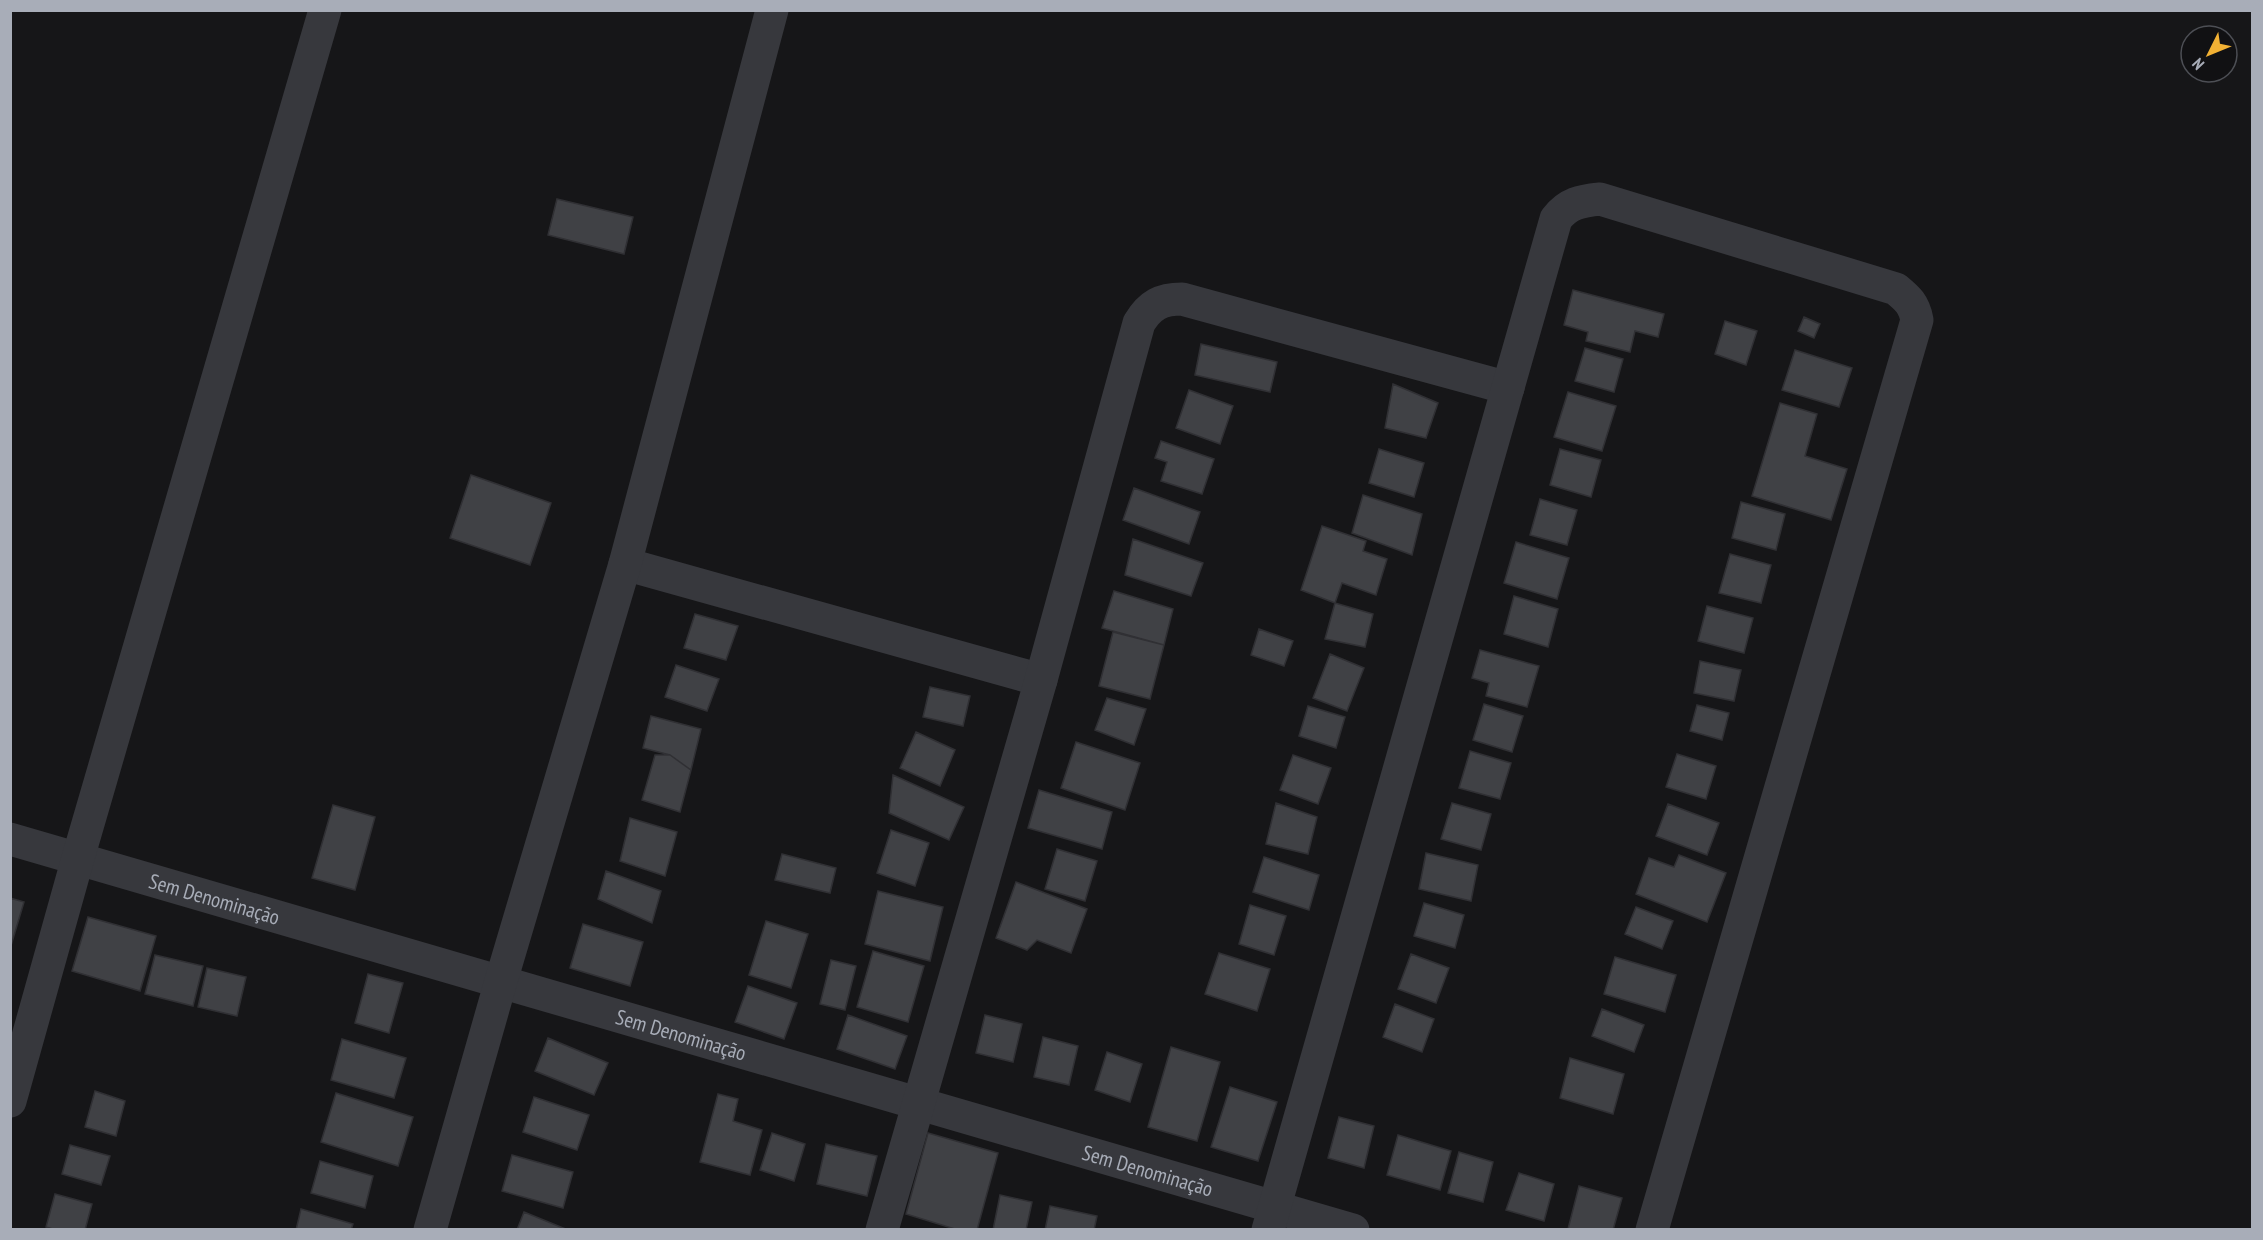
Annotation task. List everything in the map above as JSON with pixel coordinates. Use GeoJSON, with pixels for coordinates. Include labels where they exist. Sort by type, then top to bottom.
{"type":"FeatureCollection","features":[{"type":"Feature","properties":{"kind":"street"},"geometry":{"type":"LineString","coordinates":[[10,1101],[78,858],[325,10]]}},
{"type":"Feature","properties":{"kind":"street"},"geometry":{"type":"LineString","coordinates":[[429,1230],[625,564],[772,10]]}},
{"type":"Feature","properties":{"kind":"street"},"geometry":{"type":"LineString","coordinates":[[1272,1218],[1556,219],[1569,205],[1599,199],[1896,289],[1909,299],[1915,308],[1917,320],[1652,1230]]}},
{"type":"Feature","properties":{"kind":"street"},"geometry":{"type":"LineString","coordinates":[[882,1230],[1041,680],[1139,323],[1147,311],[1167,299],[1182,299],[1508,388]]}},
{"type":"Feature","properties":{"kind":"street"},"geometry":{"type":"LineString","coordinates":[[625,564],[1041,680]]}},
{"type":"Feature","properties":{"kind":"street","name":"Sem Denominação"},"geometry":{"type":"LineString","coordinates":[[10,840],[920,1102],[1272,1218],[1353,1230]]}},
{"type":"Feature","properties":{"kind":"building"},"geometry":{"type":"Polygon","coordinates":[[[557,199],[633,217],[624,254],[548,235],[557,199]]]}},
{"type":"Feature","properties":{"kind":"building"},"geometry":{"type":"Polygon","coordinates":[[[1573,290],[1664,314],[1658,337],[1635,331],[1630,352],[1586,341],[1588,332],[1564,325],[1573,290]]]}},
{"type":"Feature","properties":{"kind":"building"},"geometry":{"type":"Polygon","coordinates":[[[1804,317],[1820,324],[1814,338],[1798,331],[1804,317]]]}},
{"type":"Feature","properties":{"kind":"building"},"geometry":{"type":"Polygon","coordinates":[[[1725,321],[1757,331],[1746,365],[1715,354],[1725,321]]]}},
{"type":"Feature","properties":{"kind":"building"},"geometry":{"type":"Polygon","coordinates":[[[1201,344],[1277,362],[1270,392],[1195,375],[1201,344]]]}},
{"type":"Feature","properties":{"kind":"building"},"geometry":{"type":"Polygon","coordinates":[[[1585,348],[1623,359],[1614,392],[1575,381],[1585,348]]]}},
{"type":"Feature","properties":{"kind":"building"},"geometry":{"type":"Polygon","coordinates":[[[1795,350],[1852,368],[1839,407],[1782,390],[1795,350]]]}},
{"type":"Feature","properties":{"kind":"building"},"geometry":{"type":"Polygon","coordinates":[[[1393,384],[1438,403],[1426,438],[1385,428],[1393,384]]]}},
{"type":"Feature","properties":{"kind":"building"},"geometry":{"type":"Polygon","coordinates":[[[1189,390],[1233,406],[1220,444],[1176,428],[1189,390]]]}},
{"type":"Feature","properties":{"kind":"building"},"geometry":{"type":"Polygon","coordinates":[[[1568,392],[1616,406],[1602,451],[1554,437],[1568,392]]]}},
{"type":"Feature","properties":{"kind":"building"},"geometry":{"type":"Polygon","coordinates":[[[1780,403],[1817,414],[1805,456],[1847,469],[1831,520],[1752,496],[1780,403]]]}},
{"type":"Feature","properties":{"kind":"building"},"geometry":{"type":"Polygon","coordinates":[[[1161,441],[1214,459],[1202,494],[1161,481],[1167,462],[1155,458],[1161,441]]]}},
{"type":"Feature","properties":{"kind":"building"},"geometry":{"type":"Polygon","coordinates":[[[1379,449],[1424,463],[1414,497],[1369,483],[1379,449]]]}},
{"type":"Feature","properties":{"kind":"building"},"geometry":{"type":"Polygon","coordinates":[[[1560,449],[1601,460],[1591,497],[1550,485],[1560,449]]]}},
{"type":"Feature","properties":{"kind":"building"},"geometry":{"type":"Polygon","coordinates":[[[471,475],[551,503],[530,565],[450,538],[471,475]]]}},
{"type":"Feature","properties":{"kind":"building"},"geometry":{"type":"Polygon","coordinates":[[[1134,488],[1200,512],[1189,544],[1123,520],[1134,488]]]}},
{"type":"Feature","properties":{"kind":"building"},"geometry":{"type":"Polygon","coordinates":[[[1363,495],[1422,514],[1412,555],[1352,533],[1363,495]]]}},
{"type":"Feature","properties":{"kind":"building"},"geometry":{"type":"Polygon","coordinates":[[[1540,499],[1577,510],[1567,545],[1530,535],[1540,499]]]}},
{"type":"Feature","properties":{"kind":"building"},"geometry":{"type":"Polygon","coordinates":[[[1741,502],[1785,514],[1776,550],[1732,538],[1741,502]]]}},
{"type":"Feature","properties":{"kind":"building"},"geometry":{"type":"Polygon","coordinates":[[[1322,526],[1366,541],[1363,551],[1387,559],[1376,595],[1342,583],[1335,603],[1301,590],[1322,526]]]}},
{"type":"Feature","properties":{"kind":"building"},"geometry":{"type":"Polygon","coordinates":[[[1133,539],[1203,563],[1191,596],[1125,575],[1133,539]]]}},
{"type":"Feature","properties":{"kind":"building"},"geometry":{"type":"Polygon","coordinates":[[[1516,542],[1569,558],[1557,599],[1504,583],[1516,542]]]}},
{"type":"Feature","properties":{"kind":"building"},"geometry":{"type":"Polygon","coordinates":[[[1730,554],[1771,565],[1761,603],[1719,593],[1730,554]]]}},
{"type":"Feature","properties":{"kind":"building"},"geometry":{"type":"Polygon","coordinates":[[[1114,591],[1173,609],[1164,645],[1102,628],[1114,591]]]}},
{"type":"Feature","properties":{"kind":"building"},"geometry":{"type":"Polygon","coordinates":[[[1514,596],[1558,609],[1548,647],[1504,634],[1514,596]]]}},
{"type":"Feature","properties":{"kind":"building"},"geometry":{"type":"Polygon","coordinates":[[[1335,603],[1373,614],[1365,647],[1325,639],[1335,603]]]}},
{"type":"Feature","properties":{"kind":"building"},"geometry":{"type":"Polygon","coordinates":[[[1707,606],[1753,618],[1744,653],[1698,641],[1707,606]]]}},
{"type":"Feature","properties":{"kind":"building"},"geometry":{"type":"Polygon","coordinates":[[[695,614],[738,626],[726,660],[684,648],[695,614]]]}},
{"type":"Feature","properties":{"kind":"building"},"geometry":{"type":"Polygon","coordinates":[[[1259,629],[1293,641],[1284,666],[1251,655],[1259,629]]]}},
{"type":"Feature","properties":{"kind":"building"},"geometry":{"type":"Polygon","coordinates":[[[1113,632],[1164,645],[1150,699],[1099,686],[1113,632]]]}},
{"type":"Feature","properties":{"kind":"building"},"geometry":{"type":"Polygon","coordinates":[[[1480,650],[1539,666],[1527,707],[1486,696],[1489,683],[1472,678],[1480,650]]]}},
{"type":"Feature","properties":{"kind":"building"},"geometry":{"type":"Polygon","coordinates":[[[1330,654],[1364,668],[1347,711],[1313,698],[1330,654]]]}},
{"type":"Feature","properties":{"kind":"building"},"geometry":{"type":"Polygon","coordinates":[[[1700,661],[1741,670],[1734,701],[1694,693],[1700,661]]]}},
{"type":"Feature","properties":{"kind":"building"},"geometry":{"type":"Polygon","coordinates":[[[676,665],[719,679],[707,711],[665,697],[676,665]]]}},
{"type":"Feature","properties":{"kind":"building"},"geometry":{"type":"Polygon","coordinates":[[[930,687],[970,696],[963,726],[923,717],[930,687]]]}},
{"type":"Feature","properties":{"kind":"building"},"geometry":{"type":"Polygon","coordinates":[[[1107,698],[1146,709],[1134,745],[1095,730],[1107,698]]]}},
{"type":"Feature","properties":{"kind":"building"},"geometry":{"type":"Polygon","coordinates":[[[1484,704],[1523,716],[1512,752],[1473,740],[1484,704]]]}},
{"type":"Feature","properties":{"kind":"building"},"geometry":{"type":"Polygon","coordinates":[[[1697,705],[1729,713],[1722,740],[1690,731],[1697,705]]]}},
{"type":"Feature","properties":{"kind":"building"},"geometry":{"type":"Polygon","coordinates":[[[1308,706],[1345,717],[1336,748],[1299,736],[1308,706]]]}},
{"type":"Feature","properties":{"kind":"building"},"geometry":{"type":"Polygon","coordinates":[[[651,716],[701,729],[691,770],[670,755],[643,748],[651,716]]]}},
{"type":"Feature","properties":{"kind":"building"},"geometry":{"type":"Polygon","coordinates":[[[916,732],[955,750],[940,786],[900,768],[916,732]]]}},
{"type":"Feature","properties":{"kind":"building"},"geometry":{"type":"Polygon","coordinates":[[[1076,742],[1140,763],[1125,810],[1061,788],[1076,742]]]}},
{"type":"Feature","properties":{"kind":"building"},"geometry":{"type":"Polygon","coordinates":[[[1470,751],[1511,763],[1500,799],[1459,788],[1470,751]]]}},
{"type":"Feature","properties":{"kind":"building"},"geometry":{"type":"Polygon","coordinates":[[[1677,754],[1716,766],[1706,799],[1666,787],[1677,754]]]}},
{"type":"Feature","properties":{"kind":"building"},"geometry":{"type":"Polygon","coordinates":[[[655,755],[670,755],[691,770],[680,812],[642,800],[655,755]]]}},
{"type":"Feature","properties":{"kind":"building"},"geometry":{"type":"Polygon","coordinates":[[[1293,755],[1331,768],[1318,804],[1280,790],[1293,755]]]}},
{"type":"Feature","properties":{"kind":"building"},"geometry":{"type":"Polygon","coordinates":[[[893,775],[964,807],[949,840],[889,813],[893,775]]]}},
{"type":"Feature","properties":{"kind":"building"},"geometry":{"type":"Polygon","coordinates":[[[1039,790],[1112,812],[1102,849],[1028,828],[1039,790]]]}},
{"type":"Feature","properties":{"kind":"building"},"geometry":{"type":"Polygon","coordinates":[[[1276,803],[1317,817],[1308,854],[1266,844],[1276,803]]]}},
{"type":"Feature","properties":{"kind":"building"},"geometry":{"type":"Polygon","coordinates":[[[1452,803],[1491,814],[1481,850],[1441,839],[1452,803]]]}},
{"type":"Feature","properties":{"kind":"building"},"geometry":{"type":"Polygon","coordinates":[[[1668,804],[1719,823],[1707,855],[1656,836],[1668,804]]]}},
{"type":"Feature","properties":{"kind":"building"},"geometry":{"type":"Polygon","coordinates":[[[333,805],[375,817],[355,890],[312,878],[333,805]]]}},
{"type":"Feature","properties":{"kind":"building"},"geometry":{"type":"Polygon","coordinates":[[[630,818],[677,832],[665,876],[620,861],[630,818]]]}},
{"type":"Feature","properties":{"kind":"building"},"geometry":{"type":"Polygon","coordinates":[[[891,830],[929,843],[915,886],[877,873],[891,830]]]}},
{"type":"Feature","properties":{"kind":"building"},"geometry":{"type":"Polygon","coordinates":[[[1057,849],[1097,861],[1085,901],[1045,889],[1057,849]]]}},
{"type":"Feature","properties":{"kind":"building"},"geometry":{"type":"Polygon","coordinates":[[[1426,853],[1478,865],[1471,901],[1419,889],[1426,853]]]}},
{"type":"Feature","properties":{"kind":"building"},"geometry":{"type":"Polygon","coordinates":[[[782,854],[836,868],[830,893],[775,880],[782,854]]]}},
{"type":"Feature","properties":{"kind":"building"},"geometry":{"type":"Polygon","coordinates":[[[1679,855],[1726,873],[1707,922],[1636,894],[1649,858],[1674,867],[1679,855]]]}},
{"type":"Feature","properties":{"kind":"building"},"geometry":{"type":"Polygon","coordinates":[[[1264,857],[1319,875],[1309,910],[1253,892],[1264,857]]]}},
{"type":"Feature","properties":{"kind":"building"},"geometry":{"type":"Polygon","coordinates":[[[606,871],[661,891],[652,923],[598,899],[606,871]]]}},
{"type":"Feature","properties":{"kind":"building"},"geometry":{"type":"Polygon","coordinates":[[[1016,882],[1087,909],[1071,953],[1037,940],[1027,950],[996,938],[1016,882]]]}},
{"type":"Feature","properties":{"kind":"building"},"geometry":{"type":"Polygon","coordinates":[[[878,891],[943,907],[930,961],[865,944],[878,891]]]}},
{"type":"Feature","properties":{"kind":"building"},"geometry":{"type":"Polygon","coordinates":[[[10,898],[24,902],[10,949],[10,898]]]}},
{"type":"Feature","properties":{"kind":"building"},"geometry":{"type":"Polygon","coordinates":[[[1424,903],[1464,915],[1455,948],[1414,936],[1424,903]]]}},
{"type":"Feature","properties":{"kind":"building"},"geometry":{"type":"Polygon","coordinates":[[[1250,905],[1286,916],[1274,955],[1239,944],[1250,905]]]}},
{"type":"Feature","properties":{"kind":"building"},"geometry":{"type":"Polygon","coordinates":[[[1636,907],[1673,921],[1662,949],[1625,934],[1636,907]]]}},
{"type":"Feature","properties":{"kind":"building"},"geometry":{"type":"Polygon","coordinates":[[[88,917],[156,936],[140,991],[72,971],[88,917]]]}},
{"type":"Feature","properties":{"kind":"building"},"geometry":{"type":"Polygon","coordinates":[[[766,921],[808,934],[791,988],[749,975],[766,921]]]}},
{"type":"Feature","properties":{"kind":"building"},"geometry":{"type":"Polygon","coordinates":[[[583,924],[643,942],[630,986],[570,968],[583,924]]]}},
{"type":"Feature","properties":{"kind":"building"},"geometry":{"type":"Polygon","coordinates":[[[873,951],[924,966],[908,1022],[857,1007],[873,951]]]}},
{"type":"Feature","properties":{"kind":"building"},"geometry":{"type":"Polygon","coordinates":[[[1219,953],[1270,969],[1257,1011],[1205,994],[1219,953]]]}},
{"type":"Feature","properties":{"kind":"building"},"geometry":{"type":"Polygon","coordinates":[[[1411,954],[1449,968],[1436,1003],[1398,989],[1411,954]]]}},
{"type":"Feature","properties":{"kind":"building"},"geometry":{"type":"Polygon","coordinates":[[[155,955],[203,966],[193,1006],[145,994],[155,955]]]}},
{"type":"Feature","properties":{"kind":"building"},"geometry":{"type":"Polygon","coordinates":[[[1615,957],[1676,975],[1665,1012],[1604,994],[1615,957]]]}},
{"type":"Feature","properties":{"kind":"building"},"geometry":{"type":"Polygon","coordinates":[[[831,960],[856,966],[845,1010],[820,1004],[831,960]]]}},
{"type":"Feature","properties":{"kind":"building"},"geometry":{"type":"Polygon","coordinates":[[[207,968],[246,977],[237,1016],[198,1007],[207,968]]]}},
{"type":"Feature","properties":{"kind":"building"},"geometry":{"type":"Polygon","coordinates":[[[368,974],[403,983],[389,1033],[355,1023],[368,974]]]}},
{"type":"Feature","properties":{"kind":"building"},"geometry":{"type":"Polygon","coordinates":[[[748,986],[797,1003],[784,1039],[735,1022],[748,986]]]}},
{"type":"Feature","properties":{"kind":"building"},"geometry":{"type":"Polygon","coordinates":[[[1395,1004],[1434,1019],[1422,1052],[1383,1037],[1395,1004]]]}},
{"type":"Feature","properties":{"kind":"building"},"geometry":{"type":"Polygon","coordinates":[[[1602,1009],[1644,1025],[1634,1052],[1592,1036],[1602,1009]]]}},
{"type":"Feature","properties":{"kind":"building"},"geometry":{"type":"Polygon","coordinates":[[[848,1015],[907,1036],[895,1069],[837,1049],[848,1015]]]}},
{"type":"Feature","properties":{"kind":"building"},"geometry":{"type":"Polygon","coordinates":[[[985,1015],[1022,1024],[1013,1062],[976,1053],[985,1015]]]}},
{"type":"Feature","properties":{"kind":"building"},"geometry":{"type":"Polygon","coordinates":[[[1043,1037],[1078,1046],[1069,1085],[1034,1077],[1043,1037]]]}},
{"type":"Feature","properties":{"kind":"building"},"geometry":{"type":"Polygon","coordinates":[[[548,1038],[608,1063],[594,1095],[535,1071],[548,1038]]]}},
{"type":"Feature","properties":{"kind":"building"},"geometry":{"type":"Polygon","coordinates":[[[342,1039],[406,1058],[394,1098],[331,1080],[342,1039]]]}},
{"type":"Feature","properties":{"kind":"building"},"geometry":{"type":"Polygon","coordinates":[[[1171,1047],[1220,1062],[1197,1141],[1148,1127],[1171,1047]]]}},
{"type":"Feature","properties":{"kind":"building"},"geometry":{"type":"Polygon","coordinates":[[[1107,1052],[1142,1064],[1130,1102],[1095,1090],[1107,1052]]]}},
{"type":"Feature","properties":{"kind":"building"},"geometry":{"type":"Polygon","coordinates":[[[1570,1058],[1624,1074],[1613,1114],[1560,1098],[1570,1058]]]}},
{"type":"Feature","properties":{"kind":"building"},"geometry":{"type":"Polygon","coordinates":[[[1230,1087],[1277,1102],[1258,1161],[1211,1147],[1230,1087]]]}},
{"type":"Feature","properties":{"kind":"building"},"geometry":{"type":"Polygon","coordinates":[[[95,1091],[125,1101],[116,1136],[85,1127],[95,1091]]]}},
{"type":"Feature","properties":{"kind":"building"},"geometry":{"type":"Polygon","coordinates":[[[336,1093],[413,1117],[398,1166],[321,1142],[336,1093]]]}},
{"type":"Feature","properties":{"kind":"building"},"geometry":{"type":"Polygon","coordinates":[[[718,1094],[738,1099],[733,1121],[762,1130],[750,1175],[700,1162],[718,1094]]]}},
{"type":"Feature","properties":{"kind":"building"},"geometry":{"type":"Polygon","coordinates":[[[534,1097],[589,1115],[577,1150],[523,1132],[534,1097]]]}},
{"type":"Feature","properties":{"kind":"building"},"geometry":{"type":"Polygon","coordinates":[[[1339,1117],[1374,1126],[1364,1168],[1328,1158],[1339,1117]]]}},
{"type":"Feature","properties":{"kind":"building"},"geometry":{"type":"Polygon","coordinates":[[[772,1133],[805,1144],[794,1181],[760,1170],[772,1133]]]}},
{"type":"Feature","properties":{"kind":"building"},"geometry":{"type":"Polygon","coordinates":[[[928,1133],[998,1153],[977,1230],[958,1230],[906,1214],[928,1133]]]}},
{"type":"Feature","properties":{"kind":"building"},"geometry":{"type":"Polygon","coordinates":[[[1398,1135],[1451,1151],[1440,1190],[1387,1175],[1398,1135]]]}},
{"type":"Feature","properties":{"kind":"building"},"geometry":{"type":"Polygon","coordinates":[[[826,1144],[877,1156],[867,1196],[817,1184],[826,1144]]]}},
{"type":"Feature","properties":{"kind":"building"},"geometry":{"type":"Polygon","coordinates":[[[70,1145],[110,1156],[101,1185],[62,1174],[70,1145]]]}},
{"type":"Feature","properties":{"kind":"building"},"geometry":{"type":"Polygon","coordinates":[[[1459,1152],[1493,1162],[1483,1202],[1448,1193],[1459,1152]]]}},
{"type":"Feature","properties":{"kind":"building"},"geometry":{"type":"Polygon","coordinates":[[[512,1155],[573,1172],[563,1208],[502,1191],[512,1155]]]}},
{"type":"Feature","properties":{"kind":"building"},"geometry":{"type":"Polygon","coordinates":[[[320,1161],[373,1176],[365,1208],[311,1193],[320,1161]]]}},
{"type":"Feature","properties":{"kind":"building"},"geometry":{"type":"Polygon","coordinates":[[[1519,1173],[1554,1184],[1544,1221],[1506,1210],[1519,1173]]]}},
{"type":"Feature","properties":{"kind":"building"},"geometry":{"type":"Polygon","coordinates":[[[1579,1186],[1622,1198],[1613,1230],[1568,1229],[1579,1186]]]}},
{"type":"Feature","properties":{"kind":"building"},"geometry":{"type":"Polygon","coordinates":[[[55,1194],[92,1204],[85,1230],[56,1230],[46,1227],[55,1194]]]}},
{"type":"Feature","properties":{"kind":"building"},"geometry":{"type":"Polygon","coordinates":[[[1000,1195],[1032,1202],[1026,1230],[993,1230],[1000,1195]]]}},
{"type":"Feature","properties":{"kind":"building"},"geometry":{"type":"Polygon","coordinates":[[[1050,1206],[1097,1216],[1094,1230],[1045,1230],[1050,1206]]]}},
{"type":"Feature","properties":{"kind":"building"},"geometry":{"type":"Polygon","coordinates":[[[301,1209],[353,1224],[351,1230],[296,1230],[301,1209]]]}},
{"type":"Feature","properties":{"kind":"building"},"geometry":{"type":"Polygon","coordinates":[[[524,1212],[568,1230],[517,1230],[524,1212]]]}}]}
